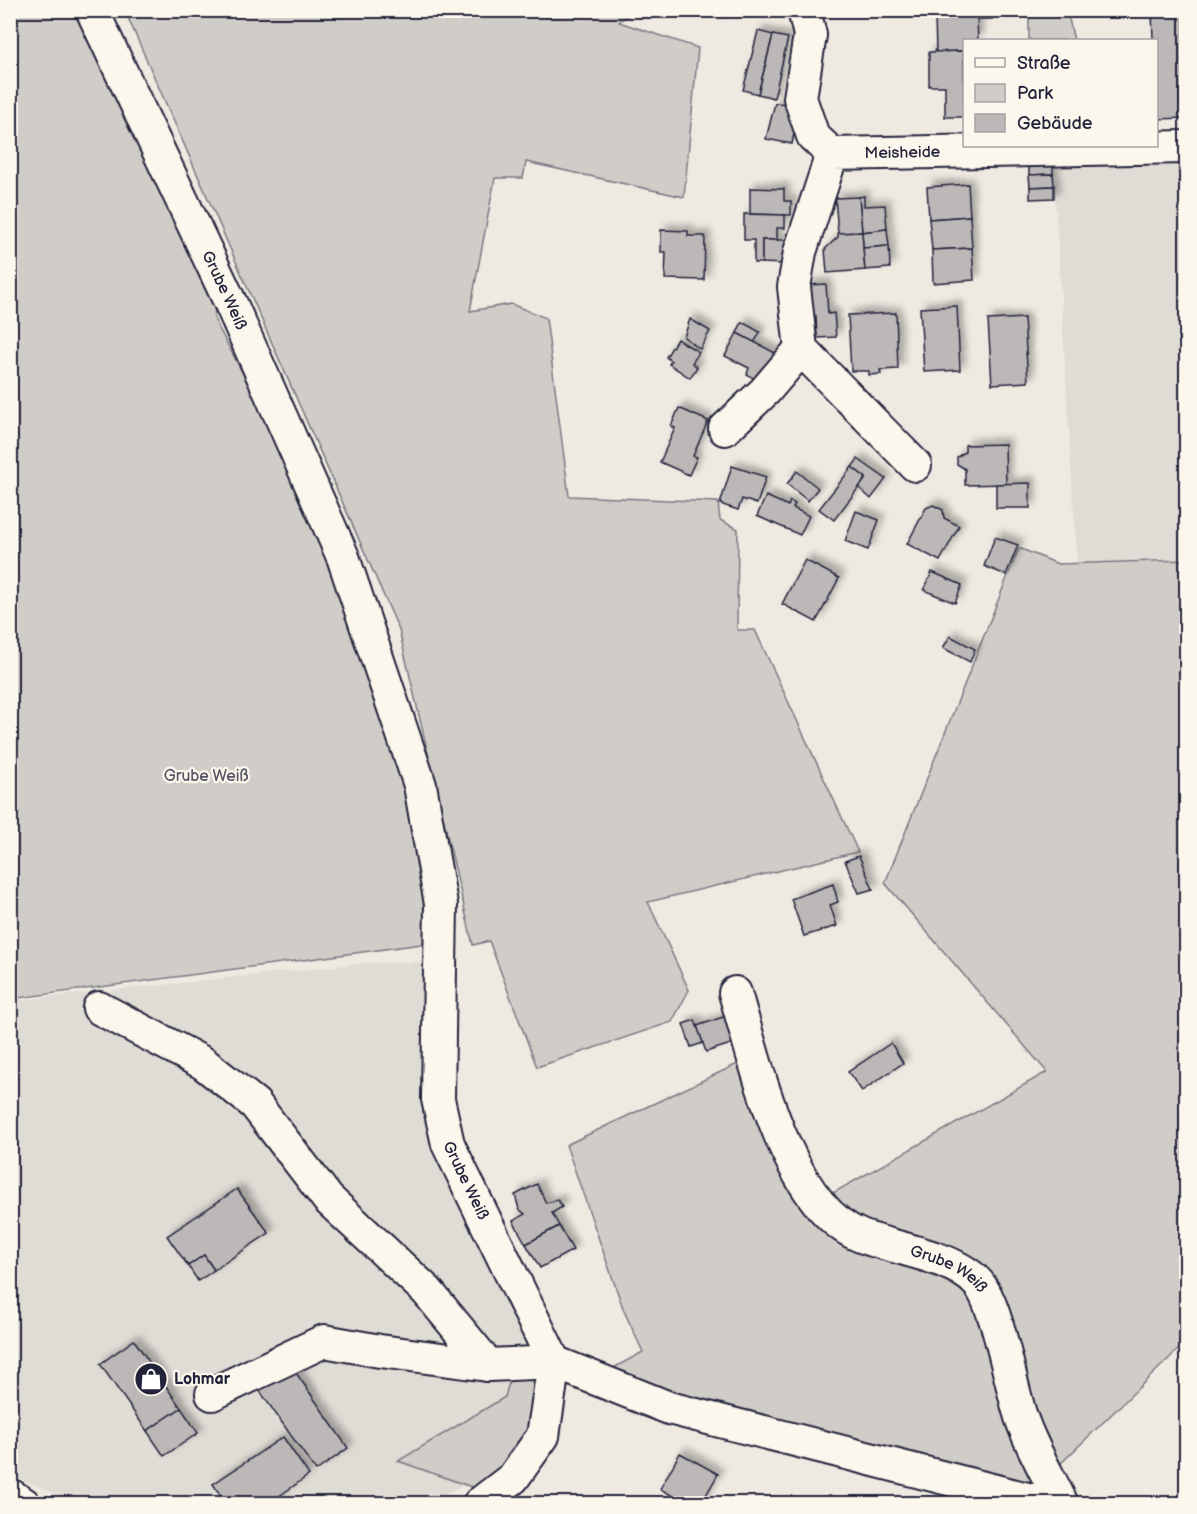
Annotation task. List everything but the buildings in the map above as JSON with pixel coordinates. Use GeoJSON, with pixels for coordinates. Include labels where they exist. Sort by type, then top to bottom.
{"type":"FeatureCollection","features":[{"type":"Feature","properties":{"kind":"street","name":"Grube Weiß"},"geometry":{"type":"LineString","coordinates":[[92,10],[231,304],[344,556],[420,785],[441,904],[438,1099],[440,1120],[448,1144],[554,1362]]}},
{"type":"Feature","properties":{"kind":"street"},"geometry":{"type":"LineString","coordinates":[[804,10],[810,35],[800,98],[813,136],[832,154],[800,252],[794,287],[801,349],[915,465]]}},
{"type":"Feature","properties":{"kind":"street","name":"Meisheide"},"geometry":{"type":"LineString","coordinates":[[832,154],[1186,147]]}},
{"type":"Feature","properties":{"kind":"street"},"geometry":{"type":"LineString","coordinates":[[725,429],[765,391],[801,349]]}},
{"type":"Feature","properties":{"kind":"street","name":"Grube Weiß"},"geometry":{"type":"LineString","coordinates":[[735,993],[772,1110],[791,1158],[817,1202],[844,1228],[960,1268],[978,1282],[990,1300],[1008,1376],[1022,1420],[1062,1503]]}},
{"type":"Feature","properties":{"kind":"street"},"geometry":{"type":"LineString","coordinates":[[99,1008],[203,1063],[255,1104],[328,1199],[427,1291],[488,1365]]}},
{"type":"Feature","properties":{"kind":"street"},"geometry":{"type":"LineString","coordinates":[[212,1394],[324,1341],[380,1352],[488,1365],[554,1362],[669,1408],[1047,1503]]}},
{"type":"Feature","properties":{"kind":"street"},"geometry":{"type":"LineString","coordinates":[[479,1503],[513,1478],[543,1436],[554,1362]]}},
{"type":"Feature","properties":{"kind":"street"},"geometry":{"type":"LineString","coordinates":[[10,1495],[24,1503]]}},
{"type":"Feature","properties":{"kind":"shaded area"},"geometry":{"type":"Polygon","coordinates":[[[1186,159],[1186,560],[1077,564],[1053,162],[1186,159]]]}},
{"type":"Feature","properties":{"kind":"shaded area"},"geometry":{"type":"Polygon","coordinates":[[[427,962],[424,1067],[542,1358],[511,1375],[505,1397],[399,1461],[465,1485],[426,1504],[67,1504],[52,1492],[11,1475],[10,996],[23,1000],[364,963],[427,962]]]}},
{"type":"Feature","properties":{"kind":"green space","name":"Grube Weiß"},"geometry":{"type":"Polygon","coordinates":[[[10,11],[81,11],[97,58],[154,175],[212,272],[215,321],[265,415],[284,437],[411,784],[431,923],[429,943],[11,999],[10,11]]]}},
{"type":"Feature","properties":{"kind":"green space"},"geometry":{"type":"Polygon","coordinates":[[[125,11],[633,11],[619,22],[698,48],[684,197],[526,162],[523,178],[495,178],[470,311],[511,304],[546,318],[569,496],[718,502],[720,520],[738,529],[737,630],[755,630],[858,852],[648,902],[689,990],[672,1022],[537,1067],[489,941],[473,945],[399,630],[125,11]]]}},
{"type":"Feature","properties":{"kind":"green space"},"geometry":{"type":"Polygon","coordinates":[[[1029,11],[1067,11],[1074,39],[1029,39],[1029,11]]]}},
{"type":"Feature","properties":{"kind":"green space"},"geometry":{"type":"Polygon","coordinates":[[[1019,548],[1058,564],[1186,560],[1186,1342],[1055,1469],[1030,1422],[997,1295],[866,1229],[824,1198],[1047,1072],[885,883],[1019,548]]]}},
{"type":"Feature","properties":{"kind":"green space"},"geometry":{"type":"Polygon","coordinates":[[[748,1059],[810,1206],[971,1286],[1036,1485],[702,1409],[608,1371],[643,1352],[624,1311],[566,1145],[748,1059]]]}},
{"type":"Feature","properties":{"kind":"green space"},"geometry":{"type":"Polygon","coordinates":[[[542,1358],[527,1435],[483,1491],[398,1461],[505,1397],[511,1375],[542,1358]]]}},
{"type":"Feature","properties":{"kind":"place","name":"Lohmar"},"geometry":{"type":"Point","coordinates":[151,1379]}}]}
